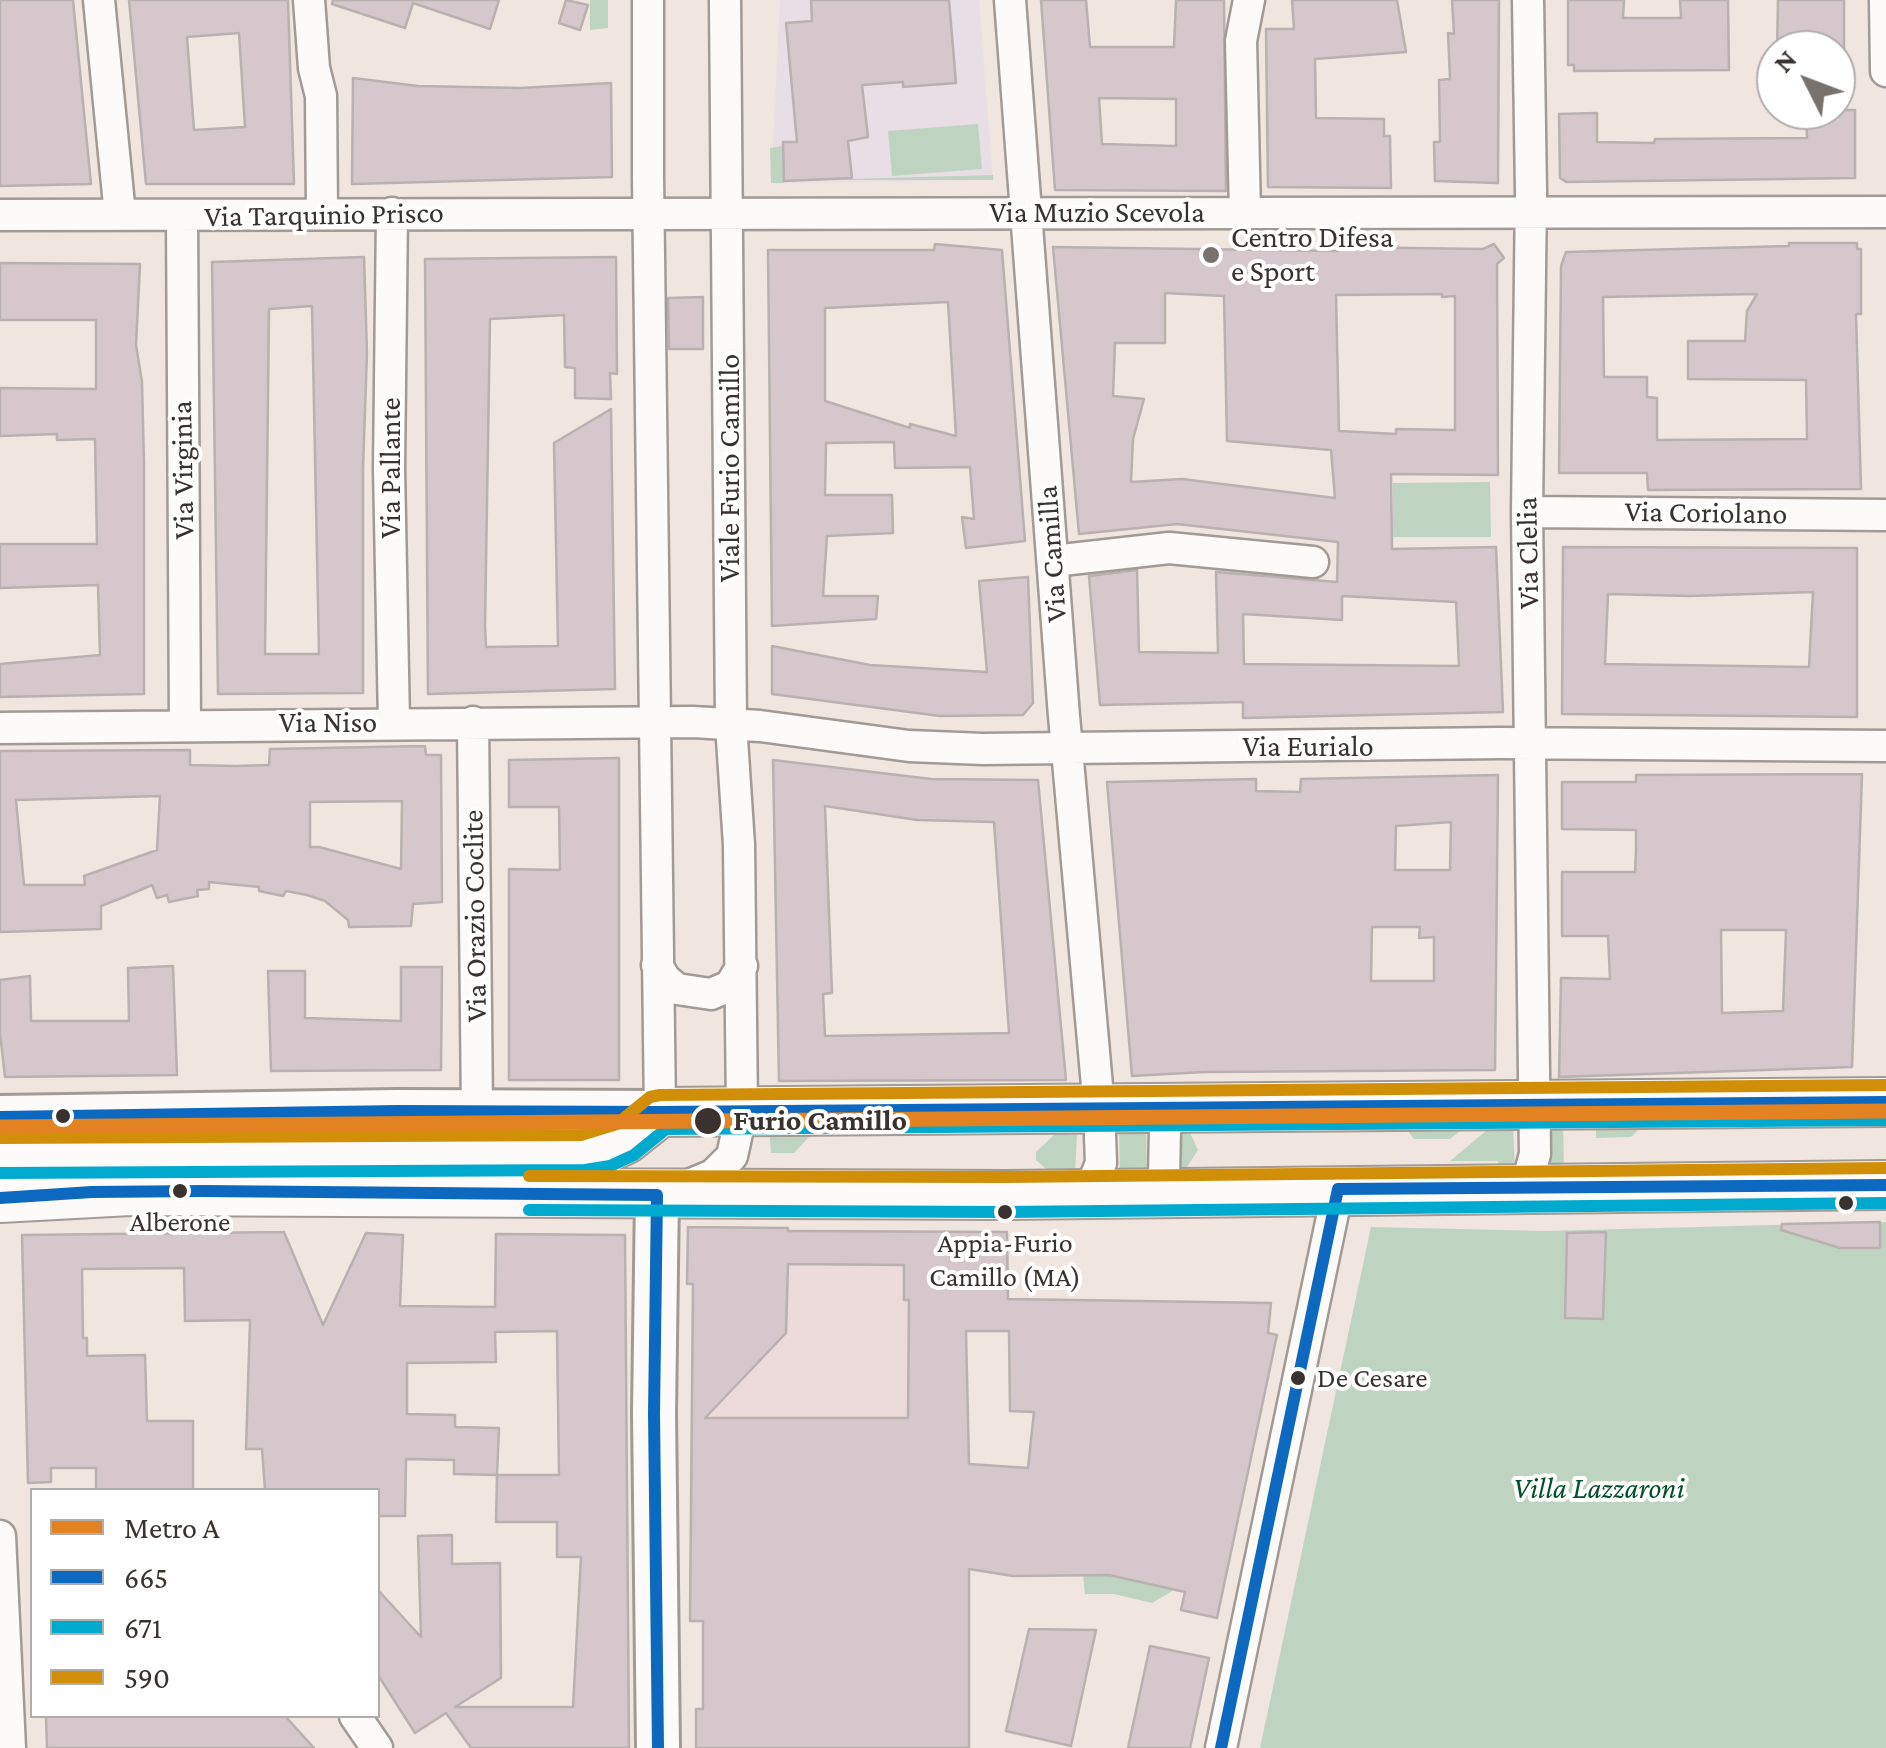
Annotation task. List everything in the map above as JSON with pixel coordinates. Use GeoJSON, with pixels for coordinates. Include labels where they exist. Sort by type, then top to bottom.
{"type":"FeatureCollection","features":[{"type":"Feature","properties":{"kind":"main road"},"geometry":{"type":"LineString","coordinates":[[0,1198],[65,1154],[583,1153],[605,1149],[626,1139],[660,1112],[1886,1102]]}},
{"type":"Feature","properties":{"kind":"main road"},"geometry":{"type":"LineString","coordinates":[[7,1142],[242,1190],[657,1195],[1079,1194],[1886,1185]]}},
{"type":"Feature","properties":{"kind":"street"},"geometry":{"type":"LineString","coordinates":[[99,0],[120,215]]}},
{"type":"Feature","properties":{"kind":"street"},"geometry":{"type":"LineString","coordinates":[[308,0],[320,96],[322,214]]}},
{"type":"Feature","properties":{"kind":"street"},"geometry":{"type":"LineString","coordinates":[[65,1154],[477,1111],[660,1112],[648,0]]}},
{"type":"Feature","properties":{"kind":"street","name":"Viale Furio Camillo"},"geometry":{"type":"LineString","coordinates":[[657,1195],[706,1179],[722,1167],[735,1150],[742,1110],[740,846],[731,724],[725,0]]}},
{"type":"Feature","properties":{"kind":"street","name":"Via Camilla"},"geometry":{"type":"LineString","coordinates":[[1010,0],[1067,748],[1099,1108],[1100,1168],[1079,1194]]}},
{"type":"Feature","properties":{"kind":"street"},"geometry":{"type":"LineString","coordinates":[[1245,212],[1241,41],[1249,0]]}},
{"type":"Feature","properties":{"kind":"street","name":"Via Clelia"},"geometry":{"type":"LineString","coordinates":[[1526,1187],[1535,1162],[1527,512],[1528,0]]}},
{"type":"Feature","properties":{"kind":"street"},"geometry":{"type":"LineString","coordinates":[[1884,0],[1886,71]]}},
{"type":"Feature","properties":{"kind":"street","name":"Via Muzio Scevola"},"geometry":{"type":"LineString","coordinates":[[728,213],[1886,212]]}},
{"type":"Feature","properties":{"kind":"street"},"geometry":{"type":"LineString","coordinates":[[649,213],[728,213]]}},
{"type":"Feature","properties":{"kind":"street","name":"Via Tarquinio Prisco"},"geometry":{"type":"LineString","coordinates":[[0,216],[649,213]]}},
{"type":"Feature","properties":{"kind":"street","name":"Via Pallante"},"geometry":{"type":"LineString","coordinates":[[392,214],[394,723]]}},
{"type":"Feature","properties":{"kind":"street","name":"Via Virginia"},"geometry":{"type":"LineString","coordinates":[[182,216],[185,724]]}},
{"type":"Feature","properties":{"kind":"street","name":"Via Coriolano"},"geometry":{"type":"LineString","coordinates":[[1527,512],[1886,515]]}},
{"type":"Feature","properties":{"kind":"street"},"geometry":{"type":"LineString","coordinates":[[1053,561],[1169,548],[1314,562]]}},
{"type":"Feature","properties":{"kind":"street","name":"Via Orazio Coclite"},"geometry":{"type":"LineString","coordinates":[[473,722],[477,1111]]}},
{"type":"Feature","properties":{"kind":"street"},"geometry":{"type":"LineString","coordinates":[[656,722],[731,724]]}},
{"type":"Feature","properties":{"kind":"street","name":"Via Niso"},"geometry":{"type":"LineString","coordinates":[[0,728],[656,722]]}},
{"type":"Feature","properties":{"kind":"street","name":"Via Eurialo"},"geometry":{"type":"LineString","coordinates":[[731,724],[928,747],[1886,746]]}},
{"type":"Feature","properties":{"kind":"street"},"geometry":{"type":"LineString","coordinates":[[657,965],[664,979],[677,990],[712,994],[730,986],[742,966]]}},
{"type":"Feature","properties":{"kind":"street"},"geometry":{"type":"LineString","coordinates":[[1178,1192],[1164,1177],[1165,1128],[1180,1108]]}},
{"type":"Feature","properties":{"kind":"street"},"geometry":{"type":"LineString","coordinates":[[1221,1748],[1338,1190]]}},
{"type":"Feature","properties":{"kind":"street"},"geometry":{"type":"LineString","coordinates":[[657,1195],[654,1413],[658,1748]]}},
{"type":"Feature","properties":{"kind":"street"},"geometry":{"type":"LineString","coordinates":[[0,1536],[12,1608],[10,1748]]}},
{"type":"Feature","properties":{"kind":"street"},"geometry":{"type":"LineString","coordinates":[[357,1718],[377,1748]]}},
{"type":"Feature","properties":{"kind":"shaded area"},"geometry":{"type":"Polygon","coordinates":[[[780,0],[979,0],[993,180],[771,183],[780,0]]]}},
{"type":"Feature","properties":{"kind":"shaded area"},"geometry":{"type":"Polygon","coordinates":[[[688,1227],[1007,1232],[1008,1272],[987,1273],[966,1332],[969,1748],[702,1709],[703,1621],[690,1621],[693,1285],[687,1284],[688,1227]]]}},
{"type":"Feature","properties":{"kind":"green space"},"geometry":{"type":"Polygon","coordinates":[[[590,0],[608,0],[608,28],[590,30],[590,0]]]}},
{"type":"Feature","properties":{"kind":"green space"},"geometry":{"type":"Polygon","coordinates":[[[978,124],[982,169],[892,176],[888,131],[978,124]]]}},
{"type":"Feature","properties":{"kind":"green space"},"geometry":{"type":"Polygon","coordinates":[[[782,146],[784,183],[771,183],[770,148],[782,146]]]}},
{"type":"Feature","properties":{"kind":"green space"},"geometry":{"type":"Polygon","coordinates":[[[993,175],[993,180],[810,180],[993,175]]]}},
{"type":"Feature","properties":{"kind":"green space"},"geometry":{"type":"Polygon","coordinates":[[[1490,482],[1491,537],[1393,537],[1393,483],[1490,482]]]}},
{"type":"Feature","properties":{"kind":"green space"},"geometry":{"type":"Polygon","coordinates":[[[1596,1120],[1648,1120],[1631,1137],[1596,1138],[1596,1120]]]}},
{"type":"Feature","properties":{"kind":"green space"},"geometry":{"type":"Polygon","coordinates":[[[1545,1122],[1563,1123],[1564,1171],[1545,1171],[1545,1122]]]}},
{"type":"Feature","properties":{"kind":"green space"},"geometry":{"type":"Polygon","coordinates":[[[821,1124],[794,1153],[771,1153],[769,1125],[821,1124]]]}},
{"type":"Feature","properties":{"kind":"green space"},"geometry":{"type":"Polygon","coordinates":[[[1513,1125],[1515,1170],[1499,1174],[1498,1161],[1450,1161],[1492,1126],[1513,1125]]]}},
{"type":"Feature","properties":{"kind":"green space"},"geometry":{"type":"Polygon","coordinates":[[[1187,1126],[1198,1150],[1181,1176],[1177,1176],[1176,1128],[1187,1126]]]}},
{"type":"Feature","properties":{"kind":"green space"},"geometry":{"type":"Polygon","coordinates":[[[1404,1126],[1466,1126],[1450,1139],[1414,1139],[1404,1126]]]}},
{"type":"Feature","properties":{"kind":"green space"},"geometry":{"type":"Polygon","coordinates":[[[1119,1128],[1146,1128],[1147,1178],[1120,1179],[1119,1128]]]}},
{"type":"Feature","properties":{"kind":"green space"},"geometry":{"type":"Polygon","coordinates":[[[1055,1134],[1077,1135],[1075,1172],[1052,1174],[1036,1160],[1036,1152],[1055,1134]]]}},
{"type":"Feature","properties":{"kind":"green space","name":"Villa Lazzaroni"},"geometry":{"type":"Polygon","coordinates":[[[1886,1222],[1886,1748],[1260,1748],[1371,1227],[1546,1231],[1886,1222]]]}},
{"type":"Feature","properties":{"kind":"green space"},"geometry":{"type":"Polygon","coordinates":[[[1083,1575],[1109,1575],[1174,1590],[1152,1603],[1114,1594],[1085,1594],[1083,1575]]]}},
{"type":"Feature","properties":{"kind":"building"},"geometry":{"type":"Polygon","coordinates":[[[0,0],[73,0],[91,184],[0,186],[0,0]]]}},
{"type":"Feature","properties":{"kind":"building"},"geometry":{"type":"Polygon","coordinates":[[[129,0],[288,0],[294,184],[146,184],[129,0]],[[239,33],[187,37],[194,130],[245,127],[239,33]]]}},
{"type":"Feature","properties":{"kind":"building"},"geometry":{"type":"Polygon","coordinates":[[[333,0],[499,0],[490,29],[413,3],[405,28],[332,4],[333,0]]]}},
{"type":"Feature","properties":{"kind":"building"},"geometry":{"type":"Polygon","coordinates":[[[566,0],[588,5],[580,30],[559,23],[566,0]]]}},
{"type":"Feature","properties":{"kind":"building"},"geometry":{"type":"Polygon","coordinates":[[[811,0],[949,0],[956,83],[862,85],[868,137],[848,141],[852,178],[784,181],[783,142],[797,142],[786,23],[812,21],[811,0]]]}},
{"type":"Feature","properties":{"kind":"building"},"geometry":{"type":"Polygon","coordinates":[[[1041,0],[1086,0],[1090,47],[1174,47],[1176,0],[1224,0],[1226,191],[1055,190],[1041,0]],[[1099,98],[1102,144],[1176,146],[1176,99],[1099,98]]]}},
{"type":"Feature","properties":{"kind":"building"},"geometry":{"type":"Polygon","coordinates":[[[1292,0],[1397,0],[1406,52],[1315,59],[1316,118],[1384,119],[1384,136],[1390,136],[1391,188],[1268,187],[1266,29],[1294,29],[1292,0]]]}},
{"type":"Feature","properties":{"kind":"building"},"geometry":{"type":"Polygon","coordinates":[[[1452,0],[1499,0],[1498,183],[1435,181],[1434,142],[1440,142],[1439,80],[1450,79],[1448,33],[1454,34],[1452,0]]]}},
{"type":"Feature","properties":{"kind":"building"},"geometry":{"type":"Polygon","coordinates":[[[1568,0],[1624,0],[1623,18],[1681,18],[1680,0],[1728,0],[1729,70],[1574,71],[1574,65],[1568,65],[1568,0]]]}},
{"type":"Feature","properties":{"kind":"building"},"geometry":{"type":"Polygon","coordinates":[[[1778,0],[1844,0],[1844,30],[1777,30],[1778,0]]]}},
{"type":"Feature","properties":{"kind":"building"},"geometry":{"type":"Polygon","coordinates":[[[353,78],[418,86],[520,88],[611,83],[612,177],[352,184],[353,78]]]}},
{"type":"Feature","properties":{"kind":"building"},"geometry":{"type":"Polygon","coordinates":[[[1597,113],[1597,142],[1807,138],[1807,130],[1855,130],[1855,178],[1566,182],[1560,178],[1559,114],[1597,113]]]}},
{"type":"Feature","properties":{"kind":"building"},"geometry":{"type":"Polygon","coordinates":[[[1857,243],[1857,249],[1861,249],[1861,314],[1856,314],[1861,489],[1648,490],[1647,473],[1559,473],[1561,266],[1566,252],[1857,243]],[[1757,294],[1603,297],[1604,377],[1647,377],[1647,397],[1657,398],[1657,440],[1807,439],[1806,380],[1688,379],[1688,341],[1745,341],[1747,311],[1757,294]]]}},
{"type":"Feature","properties":{"kind":"building"},"geometry":{"type":"Polygon","coordinates":[[[935,244],[1002,250],[1025,541],[966,548],[962,517],[974,519],[970,467],[895,468],[894,442],[826,443],[825,495],[892,495],[893,533],[827,536],[823,596],[878,596],[876,619],[772,626],[768,250],[934,250],[935,244]],[[948,302],[825,308],[825,401],[910,428],[910,424],[956,436],[948,302]]]}},
{"type":"Feature","properties":{"kind":"building"},"geometry":{"type":"Polygon","coordinates":[[[1494,244],[1504,258],[1497,264],[1498,475],[1391,474],[1392,549],[1496,547],[1503,712],[1243,718],[1243,702],[1100,705],[1089,576],[1137,570],[1139,652],[1218,653],[1216,572],[1337,582],[1338,542],[1177,524],[1079,534],[1053,247],[1483,249],[1494,244]],[[1165,293],[1165,343],[1115,343],[1113,396],[1144,399],[1133,439],[1131,482],[1182,479],[1335,498],[1331,450],[1227,441],[1224,296],[1165,293]],[[1336,295],[1339,431],[1396,434],[1396,429],[1455,430],[1455,296],[1336,295]],[[1342,596],[1342,620],[1243,614],[1244,664],[1459,666],[1456,602],[1342,596]]]}},
{"type":"Feature","properties":{"kind":"building"},"geometry":{"type":"Polygon","coordinates":[[[364,257],[367,353],[363,693],[218,694],[212,262],[364,257]],[[312,306],[269,309],[265,654],[319,654],[312,306]]]}},
{"type":"Feature","properties":{"kind":"building"},"geometry":{"type":"Polygon","coordinates":[[[616,257],[617,374],[610,373],[611,399],[575,398],[575,368],[565,367],[564,315],[490,319],[485,625],[486,647],[558,646],[554,443],[611,409],[615,689],[428,694],[425,259],[616,257]]]}},
{"type":"Feature","properties":{"kind":"building"},"geometry":{"type":"Polygon","coordinates":[[[0,263],[140,264],[136,345],[142,382],[144,463],[144,694],[0,697],[0,664],[100,655],[98,585],[0,588],[0,544],[97,544],[95,439],[57,440],[57,434],[0,436],[0,388],[96,389],[96,320],[0,320],[0,263]]]}},
{"type":"Feature","properties":{"kind":"building"},"geometry":{"type":"Polygon","coordinates":[[[703,297],[703,349],[669,349],[668,298],[703,297]]]}},
{"type":"Feature","properties":{"kind":"building"},"geometry":{"type":"Polygon","coordinates":[[[1563,547],[1857,548],[1857,717],[1562,714],[1563,547]],[[1813,592],[1608,594],[1605,664],[1809,667],[1813,592]]]}},
{"type":"Feature","properties":{"kind":"building"},"geometry":{"type":"Polygon","coordinates":[[[1028,577],[1033,703],[1023,715],[940,716],[772,694],[772,646],[870,665],[987,672],[979,581],[1028,577]]]}},
{"type":"Feature","properties":{"kind":"building"},"geometry":{"type":"Polygon","coordinates":[[[425,746],[426,755],[441,755],[442,902],[413,904],[411,926],[349,927],[348,920],[325,901],[307,895],[286,891],[283,896],[259,891],[259,887],[209,882],[209,889],[197,890],[198,896],[169,902],[167,895],[157,898],[152,885],[101,906],[101,929],[0,932],[0,751],[190,750],[190,765],[236,766],[269,765],[270,749],[425,746]],[[160,796],[16,800],[24,885],[85,885],[84,876],[157,850],[160,796]],[[402,801],[310,802],[310,847],[401,869],[402,801]]]}},
{"type":"Feature","properties":{"kind":"building"},"geometry":{"type":"Polygon","coordinates":[[[619,758],[619,1080],[509,1080],[509,869],[560,870],[559,807],[509,807],[509,760],[619,758]]]}},
{"type":"Feature","properties":{"kind":"building"},"geometry":{"type":"Polygon","coordinates":[[[773,760],[931,779],[1038,780],[1066,1080],[779,1081],[773,760]],[[825,806],[832,993],[823,994],[825,1036],[1009,1033],[994,822],[917,820],[825,806]]]}},
{"type":"Feature","properties":{"kind":"building"},"geometry":{"type":"Polygon","coordinates":[[[1862,774],[1852,1067],[1559,1077],[1561,978],[1610,979],[1608,936],[1562,936],[1562,872],[1635,872],[1636,850],[1636,830],[1562,829],[1562,782],[1636,782],[1636,775],[1862,774]],[[1721,930],[1722,1013],[1783,1011],[1786,930],[1721,930]]]}},
{"type":"Feature","properties":{"kind":"building"},"geometry":{"type":"Polygon","coordinates":[[[1498,775],[1495,1070],[1132,1076],[1107,782],[1256,779],[1256,791],[1300,792],[1301,779],[1498,775]],[[1451,822],[1396,826],[1395,870],[1450,870],[1451,822]],[[1372,927],[1371,981],[1434,981],[1434,937],[1419,938],[1420,927],[1372,927]]]}},
{"type":"Feature","properties":{"kind":"building"},"geometry":{"type":"Polygon","coordinates":[[[173,966],[177,1075],[5,1077],[0,980],[30,976],[31,1021],[129,1021],[128,968],[173,966]]]}},
{"type":"Feature","properties":{"kind":"building"},"geometry":{"type":"Polygon","coordinates":[[[401,967],[442,967],[441,1070],[271,1071],[268,971],[305,971],[305,1018],[401,1021],[401,967]]]}},
{"type":"Feature","properties":{"kind":"building"},"geometry":{"type":"Polygon","coordinates":[[[1880,1222],[1880,1248],[1840,1248],[1781,1230],[1782,1224],[1880,1222]]]}},
{"type":"Feature","properties":{"kind":"building"},"geometry":{"type":"Polygon","coordinates":[[[688,1227],[1007,1232],[1008,1299],[1271,1303],[1268,1333],[1277,1335],[1217,1618],[1181,1610],[1185,1592],[1109,1575],[1013,1576],[969,1569],[969,1748],[696,1748],[696,1709],[703,1709],[703,1621],[690,1621],[693,1284],[687,1284],[688,1227]],[[788,1264],[786,1333],[705,1418],[908,1418],[909,1300],[904,1300],[904,1265],[788,1264]],[[966,1331],[969,1464],[1028,1468],[1034,1412],[1010,1411],[1009,1331],[966,1331]]]}},
{"type":"Feature","properties":{"kind":"building"},"geometry":{"type":"Polygon","coordinates":[[[284,1232],[323,1325],[366,1233],[403,1235],[400,1306],[495,1307],[496,1234],[625,1235],[629,1748],[471,1748],[446,1713],[415,1733],[380,1678],[380,1592],[421,1637],[418,1536],[452,1535],[452,1564],[500,1563],[501,1678],[455,1707],[573,1707],[581,1557],[557,1557],[557,1522],[496,1522],[497,1475],[454,1474],[454,1460],[406,1459],[405,1516],[380,1516],[380,1488],[265,1488],[262,1449],[246,1449],[250,1320],[185,1321],[184,1268],[82,1269],[83,1338],[87,1338],[87,1356],[145,1355],[147,1421],[193,1421],[193,1488],[96,1488],[96,1468],[51,1468],[51,1482],[28,1483],[22,1235],[284,1232]],[[557,1331],[495,1332],[496,1362],[407,1363],[407,1414],[455,1415],[455,1427],[499,1428],[497,1475],[559,1475],[557,1331]]]}},
{"type":"Feature","properties":{"kind":"building"},"geometry":{"type":"Polygon","coordinates":[[[1606,1232],[1603,1319],[1565,1318],[1567,1233],[1606,1232]]]}},
{"type":"Feature","properties":{"kind":"building"},"geometry":{"type":"Polygon","coordinates":[[[1029,1629],[1096,1630],[1071,1746],[1006,1731],[1029,1629]]]}},
{"type":"Feature","properties":{"kind":"building"},"geometry":{"type":"Polygon","coordinates":[[[1150,1646],[1209,1658],[1190,1748],[1128,1748],[1150,1646]]]}},
{"type":"Feature","properties":{"kind":"building"},"geometry":{"type":"Polygon","coordinates":[[[46,1718],[287,1718],[314,1748],[47,1748],[46,1718]]]}},
{"type":"Feature","properties":{"kind":"metro line","name":"A"},"geometry":{"type":"LineString","coordinates":[[0,1127],[1886,1111]]}},
{"type":"Feature","properties":{"kind":"transit line","name":"590"},"geometry":{"type":"LineString","coordinates":[[0,1138],[581,1135],[617,1124],[650,1097],[660,1095],[1886,1085]]}},
{"type":"Feature","properties":{"kind":"transit line","name":"665"},"geometry":{"type":"LineString","coordinates":[[0,1117],[1886,1102]]}},
{"type":"Feature","properties":{"kind":"transit line","name":"671"},"geometry":{"type":"LineString","coordinates":[[0,1173],[585,1170],[610,1166],[634,1155],[666,1129],[1886,1120]]}},
{"type":"Feature","properties":{"kind":"transit line","name":"590"},"geometry":{"type":"LineString","coordinates":[[529,1176],[1005,1177],[1886,1168]]}},
{"type":"Feature","properties":{"kind":"transit line","name":"665"},"geometry":{"type":"LineString","coordinates":[[1221,1748],[1338,1189],[1886,1185]]}},
{"type":"Feature","properties":{"kind":"transit line","name":"665"},"geometry":{"type":"LineString","coordinates":[[0,1198],[203,1191],[657,1195],[654,1413],[658,1748]]}},
{"type":"Feature","properties":{"kind":"transit line","name":"671"},"geometry":{"type":"LineString","coordinates":[[529,1210],[1005,1212],[1886,1203]]}},
{"type":"Feature","properties":{"kind":"place","name":"Centro Difesa e Sport"},"geometry":{"type":"Point","coordinates":[1211,255]}},
{"type":"Feature","properties":{"kind":"place","name":"Furio Camillo"},"geometry":{"type":"Point","coordinates":[708,1121]}},
{"type":"Feature","properties":{"kind":"place","name":"Alberone"},"geometry":{"type":"Point","coordinates":[180,1191]}},
{"type":"Feature","properties":{"kind":"place","name":"Appia-Furio Camillo (MA)"},"geometry":{"type":"Point","coordinates":[1005,1212]}},
{"type":"Feature","properties":{"kind":"place","name":"De Cesare"},"geometry":{"type":"Point","coordinates":[1298,1378]}}]}
